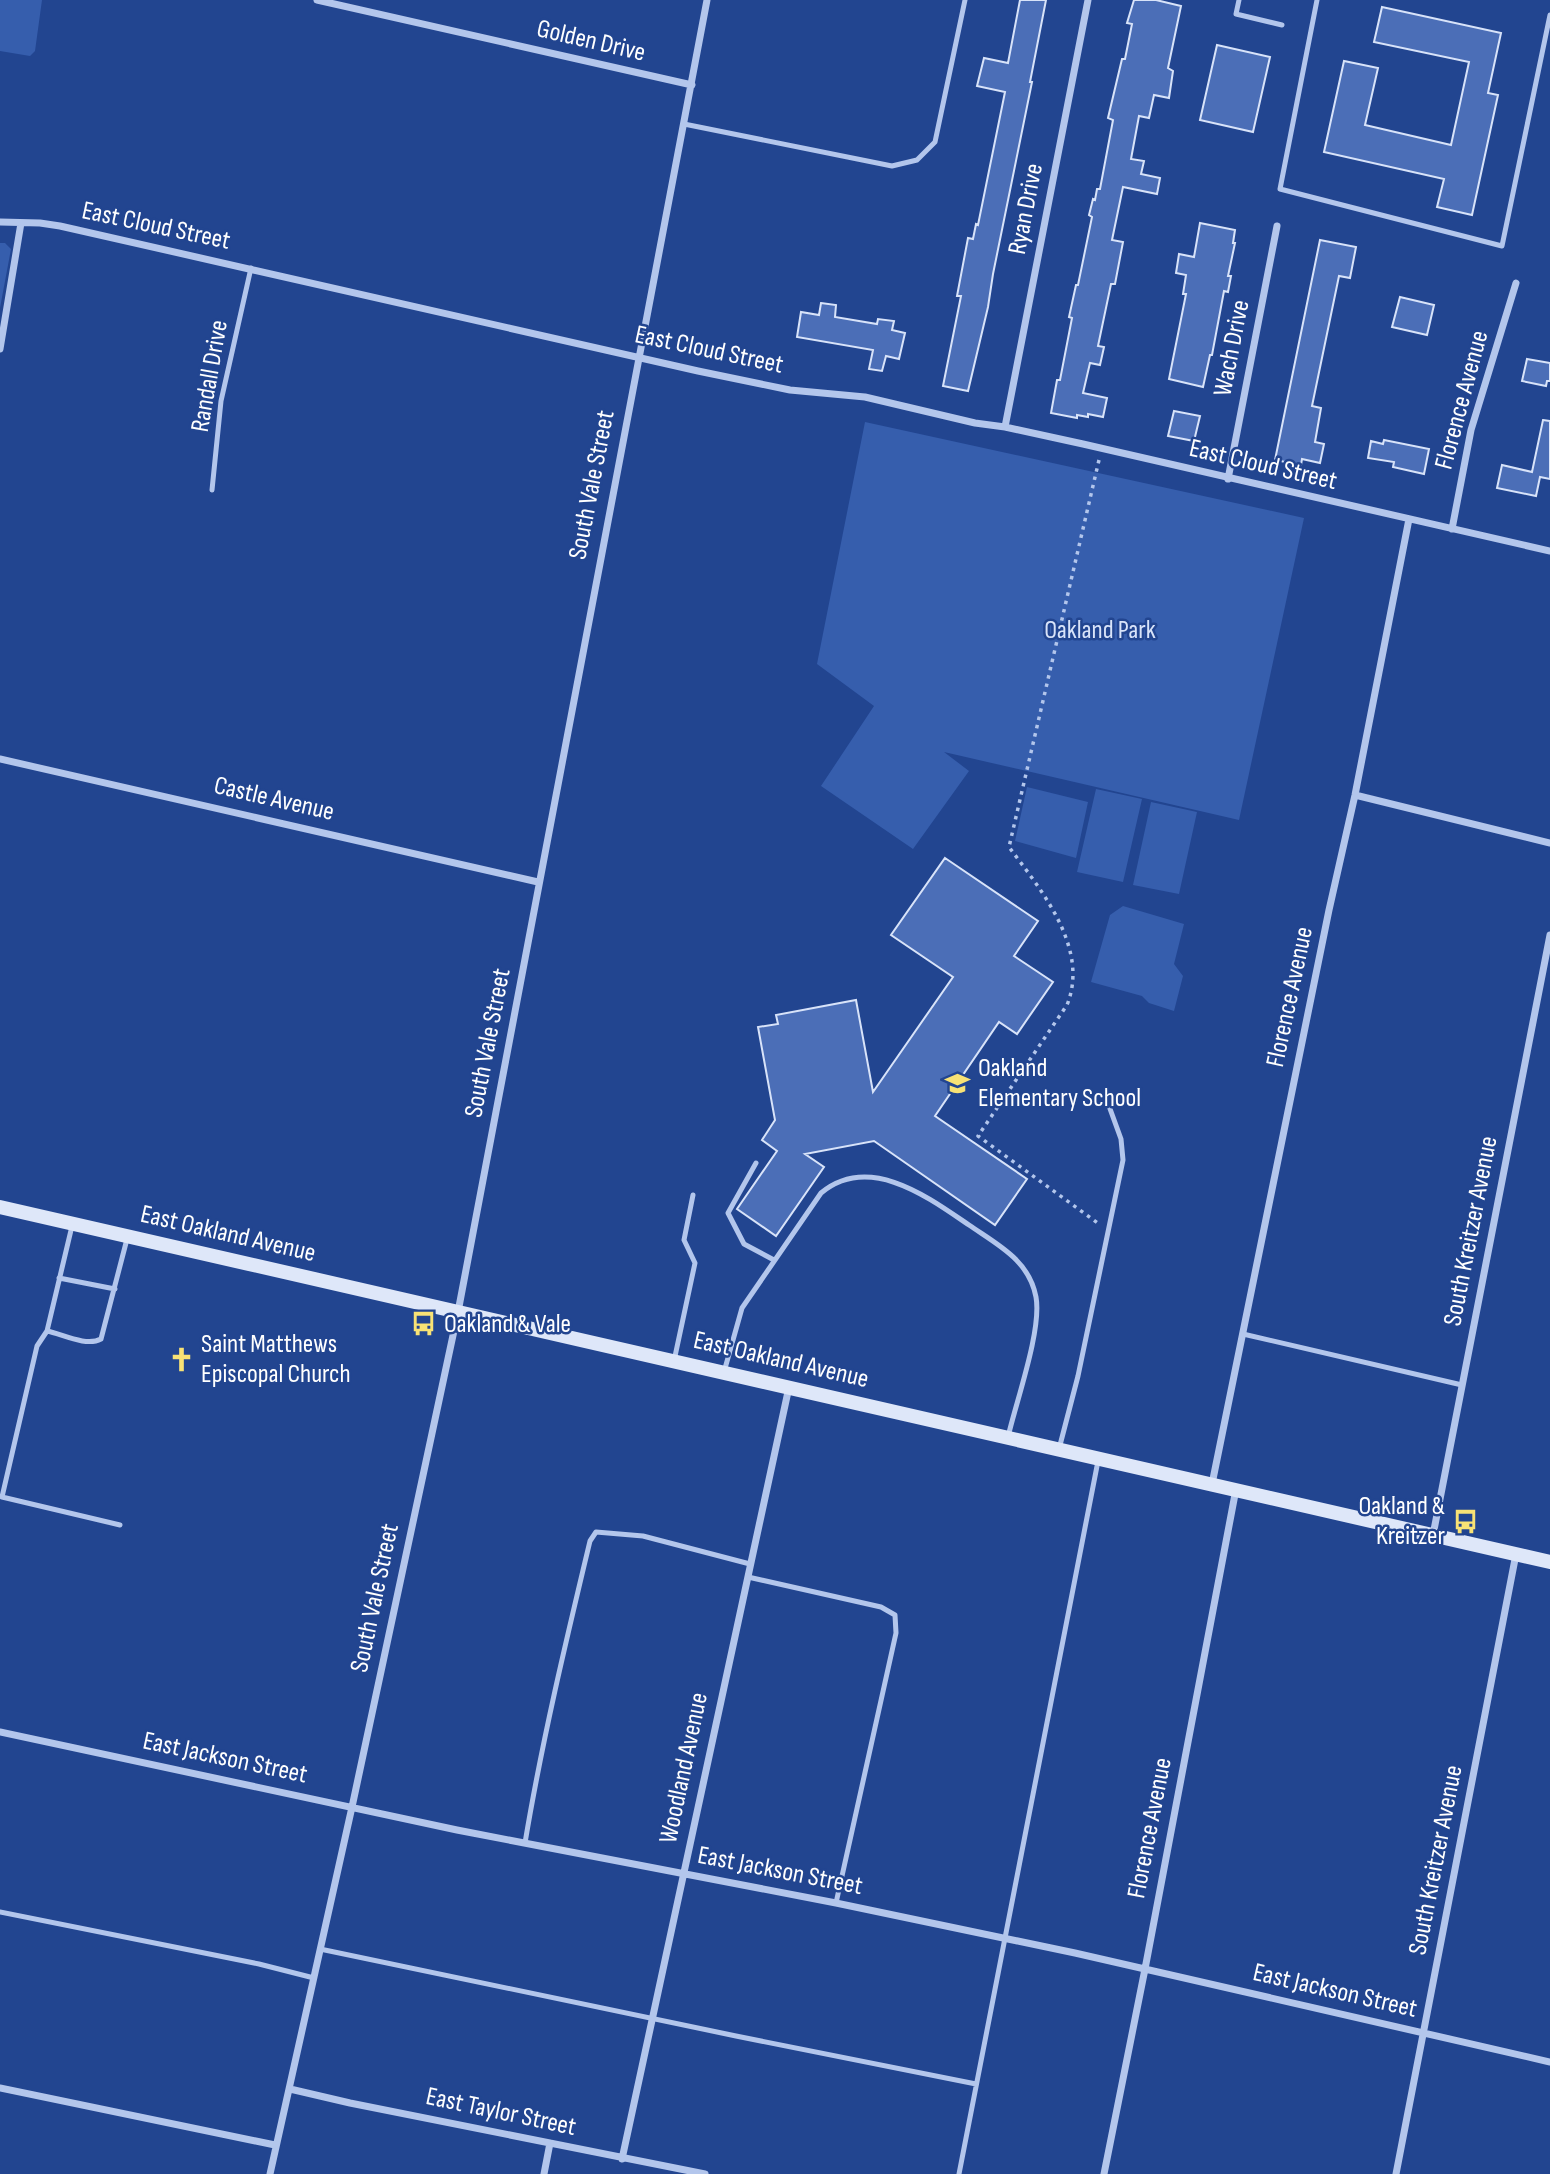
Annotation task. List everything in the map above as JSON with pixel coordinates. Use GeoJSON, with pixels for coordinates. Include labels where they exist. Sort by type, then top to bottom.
{"type":"FeatureCollection","features":[{"type":"Feature","properties":{"kind":"main road","name":"East Oakland Avenue"},"geometry":{"type":"LineString","coordinates":[[0,1207],[1550,1562]]}},
{"type":"Feature","properties":{"kind":"street","name":"Golden Drive"},"geometry":{"type":"LineString","coordinates":[[317,0],[692,85]]}},
{"type":"Feature","properties":{"kind":"street","name":"South Vale Street"},"geometry":{"type":"LineString","coordinates":[[275,2146],[352,1807],[458,1312],[707,0]]}},
{"type":"Feature","properties":{"kind":"street","name":"Ryan Drive"},"geometry":{"type":"LineString","coordinates":[[1005,427],[1088,0]]}},
{"type":"Feature","properties":{"kind":"street","name":"East Cloud Street"},"geometry":{"type":"LineString","coordinates":[[0,222],[60,226],[790,390],[865,397],[1452,528]]}},
{"type":"Feature","properties":{"kind":"street"},"geometry":{"type":"LineString","coordinates":[[0,349],[21,223]]}},
{"type":"Feature","properties":{"kind":"street","name":"Wach Drive"},"geometry":{"type":"LineString","coordinates":[[1228,479],[1277,226]]}},
{"type":"Feature","properties":{"kind":"street","name":"Florence Avenue"},"geometry":{"type":"LineString","coordinates":[[1452,528],[1471,430],[1516,283]]}},
{"type":"Feature","properties":{"kind":"street","name":"Florence Avenue"},"geometry":{"type":"LineString","coordinates":[[1212,1484],[1355,795],[1409,519]]}},
{"type":"Feature","properties":{"kind":"street"},"geometry":{"type":"LineString","coordinates":[[1452,528],[1550,551]]}},
{"type":"Feature","properties":{"kind":"street","name":"Castle Avenue"},"geometry":{"type":"LineString","coordinates":[[0,759],[538,883]]}},
{"type":"Feature","properties":{"kind":"street"},"geometry":{"type":"LineString","coordinates":[[1355,795],[1550,843]]}},
{"type":"Feature","properties":{"kind":"street","name":"South Kreitzer Avenue"},"geometry":{"type":"LineString","coordinates":[[1433,1535],[1550,935]]}},
{"type":"Feature","properties":{"kind":"street","name":"Woodland Avenue"},"geometry":{"type":"LineString","coordinates":[[622,2159],[789,1387]]}},
{"type":"Feature","properties":{"kind":"street","name":"Florence Avenue"},"geometry":{"type":"LineString","coordinates":[[1104,2174],[1236,1489]]}},
{"type":"Feature","properties":{"kind":"street","name":"South Kreitzer Avenue"},"geometry":{"type":"LineString","coordinates":[[1396,2174],[1516,1554]]}},
{"type":"Feature","properties":{"kind":"street","name":"East Jackson Street"},"geometry":{"type":"LineString","coordinates":[[0,1732],[525,1843],[1006,1939],[1550,2062]]}},
{"type":"Feature","properties":{"kind":"street"},"geometry":{"type":"LineString","coordinates":[[0,2088],[275,2146],[270,2174]]}},
{"type":"Feature","properties":{"kind":"street","name":"East Taylor Street"},"geometry":{"type":"LineString","coordinates":[[290,2089],[705,2174]]}},
{"type":"Feature","properties":{"kind":"street"},"geometry":{"type":"LineString","coordinates":[[544,2174],[550,2143]]}},
{"type":"Feature","properties":{"kind":"lane"},"geometry":{"type":"LineString","coordinates":[[684,124],[892,166],[917,160],[934,142],[965,0]]}},
{"type":"Feature","properties":{"kind":"lane"},"geometry":{"type":"LineString","coordinates":[[1239,0],[1236,14],[1282,24]]}},
{"type":"Feature","properties":{"kind":"lane"},"geometry":{"type":"LineString","coordinates":[[1317,0],[1280,189],[1502,246],[1550,15]]}},
{"type":"Feature","properties":{"kind":"lane","name":"Randall Drive"},"geometry":{"type":"LineString","coordinates":[[212,490],[221,401],[251,268]]}},
{"type":"Feature","properties":{"kind":"lane"},"geometry":{"type":"LineString","coordinates":[[1059,1449],[1078,1376],[1123,1160],[1121,1139],[1109,1106]]}},
{"type":"Feature","properties":{"kind":"lane"},"geometry":{"type":"LineString","coordinates":[[756,1163],[728,1213],[744,1244],[774,1260]]}},
{"type":"Feature","properties":{"kind":"lane"},"geometry":{"type":"LineString","coordinates":[[724,1372],[742,1308],[821,1192],[845,1179],[877,1178],[905,1185],[931,1199],[1006,1250],[1018,1260],[1031,1280],[1037,1316],[1008,1437]]}},
{"type":"Feature","properties":{"kind":"lane"},"geometry":{"type":"LineString","coordinates":[[674,1361],[695,1263],[684,1240],[693,1195]]}},
{"type":"Feature","properties":{"kind":"lane"},"geometry":{"type":"LineString","coordinates":[[73,1223],[47,1331],[37,1346],[2,1497],[120,1525]]}},
{"type":"Feature","properties":{"kind":"lane"},"geometry":{"type":"LineString","coordinates":[[47,1331],[95,1342],[101,1339],[128,1236]]}},
{"type":"Feature","properties":{"kind":"lane"},"geometry":{"type":"LineString","coordinates":[[59,1278],[115,1289]]}},
{"type":"Feature","properties":{"kind":"lane"},"geometry":{"type":"LineString","coordinates":[[1242,1334],[1462,1385]]}},
{"type":"Feature","properties":{"kind":"lane"},"geometry":{"type":"LineString","coordinates":[[959,2174],[1099,1458]]}},
{"type":"Feature","properties":{"kind":"lane"},"geometry":{"type":"LineString","coordinates":[[525,1843],[569,1630],[590,1541],[596,1532],[643,1536],[750,1564]]}},
{"type":"Feature","properties":{"kind":"lane"},"geometry":{"type":"LineString","coordinates":[[748,1577],[881,1607],[895,1615],[896,1633],[891,1658],[836,1903]]}},
{"type":"Feature","properties":{"kind":"lane"},"geometry":{"type":"LineString","coordinates":[[0,1912],[259,1964],[314,1978]]}},
{"type":"Feature","properties":{"kind":"lane"},"geometry":{"type":"LineString","coordinates":[[320,1949],[976,2084]]}},
{"type":"Feature","properties":{"kind":"path"},"geometry":{"type":"LineString","coordinates":[[1101,448],[1009,847],[1046,898],[1065,936],[1072,963],[1074,988],[1068,1005],[978,1136],[1108,1230]]}},
{"type":"Feature","properties":{"kind":"green space"},"geometry":{"type":"Polygon","coordinates":[[[0,0],[42,0],[35,51],[30,56],[0,51],[0,0]]]}},
{"type":"Feature","properties":{"kind":"green space"},"geometry":{"type":"Polygon","coordinates":[[[0,243],[5,243],[11,249],[0,308],[0,243]]]}},
{"type":"Feature","properties":{"kind":"green space","name":"Oakland Park"},"geometry":{"type":"Polygon","coordinates":[[[865,422],[1304,518],[1239,820],[944,752],[969,771],[913,849],[821,786],[874,706],[817,664],[865,422]]]}},
{"type":"Feature","properties":{"kind":"green space"},"geometry":{"type":"Polygon","coordinates":[[[1027,787],[1088,802],[1076,858],[1015,841],[1027,787]]]}},
{"type":"Feature","properties":{"kind":"green space"},"geometry":{"type":"Polygon","coordinates":[[[1096,789],[1142,799],[1123,882],[1077,872],[1096,789]]]}},
{"type":"Feature","properties":{"kind":"green space"},"geometry":{"type":"Polygon","coordinates":[[[1151,802],[1197,812],[1179,894],[1133,885],[1151,802]]]}},
{"type":"Feature","properties":{"kind":"green space"},"geometry":{"type":"Polygon","coordinates":[[[1123,906],[1184,924],[1174,964],[1183,976],[1174,1011],[1149,1003],[1142,996],[1091,982],[1110,915],[1123,906]]]}},
{"type":"Feature","properties":{"kind":"building"},"geometry":{"type":"Polygon","coordinates":[[[1020,0],[1046,0],[988,307],[968,391],[943,386],[961,296],[957,296],[968,238],[973,239],[976,224],[978,225],[1005,92],[977,86],[984,58],[1008,63],[1020,0]]]}},
{"type":"Feature","properties":{"kind":"building"},"geometry":{"type":"Polygon","coordinates":[[[1134,0],[1156,0],[1181,6],[1168,68],[1173,71],[1169,98],[1154,95],[1149,118],[1139,116],[1131,159],[1144,161],[1141,174],[1160,178],[1157,194],[1123,187],[1112,240],[1123,242],[1098,346],[1104,347],[1100,365],[1090,363],[1083,393],[1107,398],[1103,417],[1088,414],[1088,417],[1077,415],[1077,418],[1051,413],[1092,217],[1089,215],[1097,189],[1100,189],[1113,120],[1108,118],[1122,59],[1125,59],[1132,24],[1127,23],[1134,0]]]}},
{"type":"Feature","properties":{"kind":"building"},"geometry":{"type":"Polygon","coordinates":[[[1382,7],[1501,33],[1488,93],[1498,95],[1472,215],[1437,207],[1444,179],[1324,152],[1344,61],[1378,68],[1365,125],[1451,145],[1469,62],[1374,42],[1382,7]]]}},
{"type":"Feature","properties":{"kind":"building"},"geometry":{"type":"Polygon","coordinates":[[[1217,45],[1270,57],[1253,132],[1200,120],[1217,45]]]}},
{"type":"Feature","properties":{"kind":"building"},"geometry":{"type":"Polygon","coordinates":[[[1200,223],[1235,230],[1228,292],[1224,291],[1203,387],[1169,379],[1186,294],[1183,294],[1186,275],[1176,273],[1179,254],[1194,257],[1200,223]]]}},
{"type":"Feature","properties":{"kind":"building"},"geometry":{"type":"Polygon","coordinates":[[[1320,240],[1356,247],[1350,278],[1339,276],[1312,406],[1321,408],[1315,442],[1324,444],[1320,463],[1302,459],[1301,465],[1275,460],[1320,240]]]}},
{"type":"Feature","properties":{"kind":"building"},"geometry":{"type":"Polygon","coordinates":[[[1400,297],[1434,305],[1427,335],[1392,327],[1400,297]]]}},
{"type":"Feature","properties":{"kind":"building"},"geometry":{"type":"Polygon","coordinates":[[[821,303],[836,305],[835,317],[877,324],[878,319],[894,321],[892,330],[905,333],[899,359],[886,356],[882,371],[869,369],[873,350],[797,337],[801,312],[819,315],[821,303]]]}},
{"type":"Feature","properties":{"kind":"building"},"geometry":{"type":"Polygon","coordinates":[[[1527,359],[1550,363],[1550,381],[1547,381],[1546,386],[1522,381],[1527,359]]]}},
{"type":"Feature","properties":{"kind":"building"},"geometry":{"type":"Polygon","coordinates":[[[1174,411],[1200,416],[1194,441],[1168,436],[1174,411]]]}},
{"type":"Feature","properties":{"kind":"building"},"geometry":{"type":"Polygon","coordinates":[[[1543,420],[1550,421],[1550,479],[1540,477],[1536,496],[1497,488],[1502,465],[1532,472],[1543,420]]]}},
{"type":"Feature","properties":{"kind":"building"},"geometry":{"type":"Polygon","coordinates":[[[1384,440],[1429,449],[1424,474],[1393,467],[1394,462],[1368,458],[1371,441],[1383,444],[1384,440]]]}},
{"type":"Feature","properties":{"kind":"building","name":"Oakland Elementary School"},"geometry":{"type":"Polygon","coordinates":[[[945,858],[1038,921],[1014,956],[1053,982],[1017,1034],[999,1022],[935,1116],[1027,1179],[995,1225],[874,1141],[805,1154],[824,1167],[776,1236],[737,1209],[777,1151],[762,1140],[775,1120],[758,1027],[778,1024],[776,1015],[856,1000],[873,1092],[953,977],[891,935],[945,858]]]}},
{"type":"Feature","properties":{"kind":"place","name":"Oakland Elementary School"},"geometry":{"type":"Point","coordinates":[958,1083]}},
{"type":"Feature","properties":{"kind":"place","name":"Oakland & Vale"},"geometry":{"type":"Point","coordinates":[424,1324]}},
{"type":"Feature","properties":{"kind":"place","name":"Saint Matthews Episcopal Church"},"geometry":{"type":"Point","coordinates":[181,1359]}},
{"type":"Feature","properties":{"kind":"place","name":"Oakland & Kreitzer"},"geometry":{"type":"Point","coordinates":[1465,1521]}}]}
